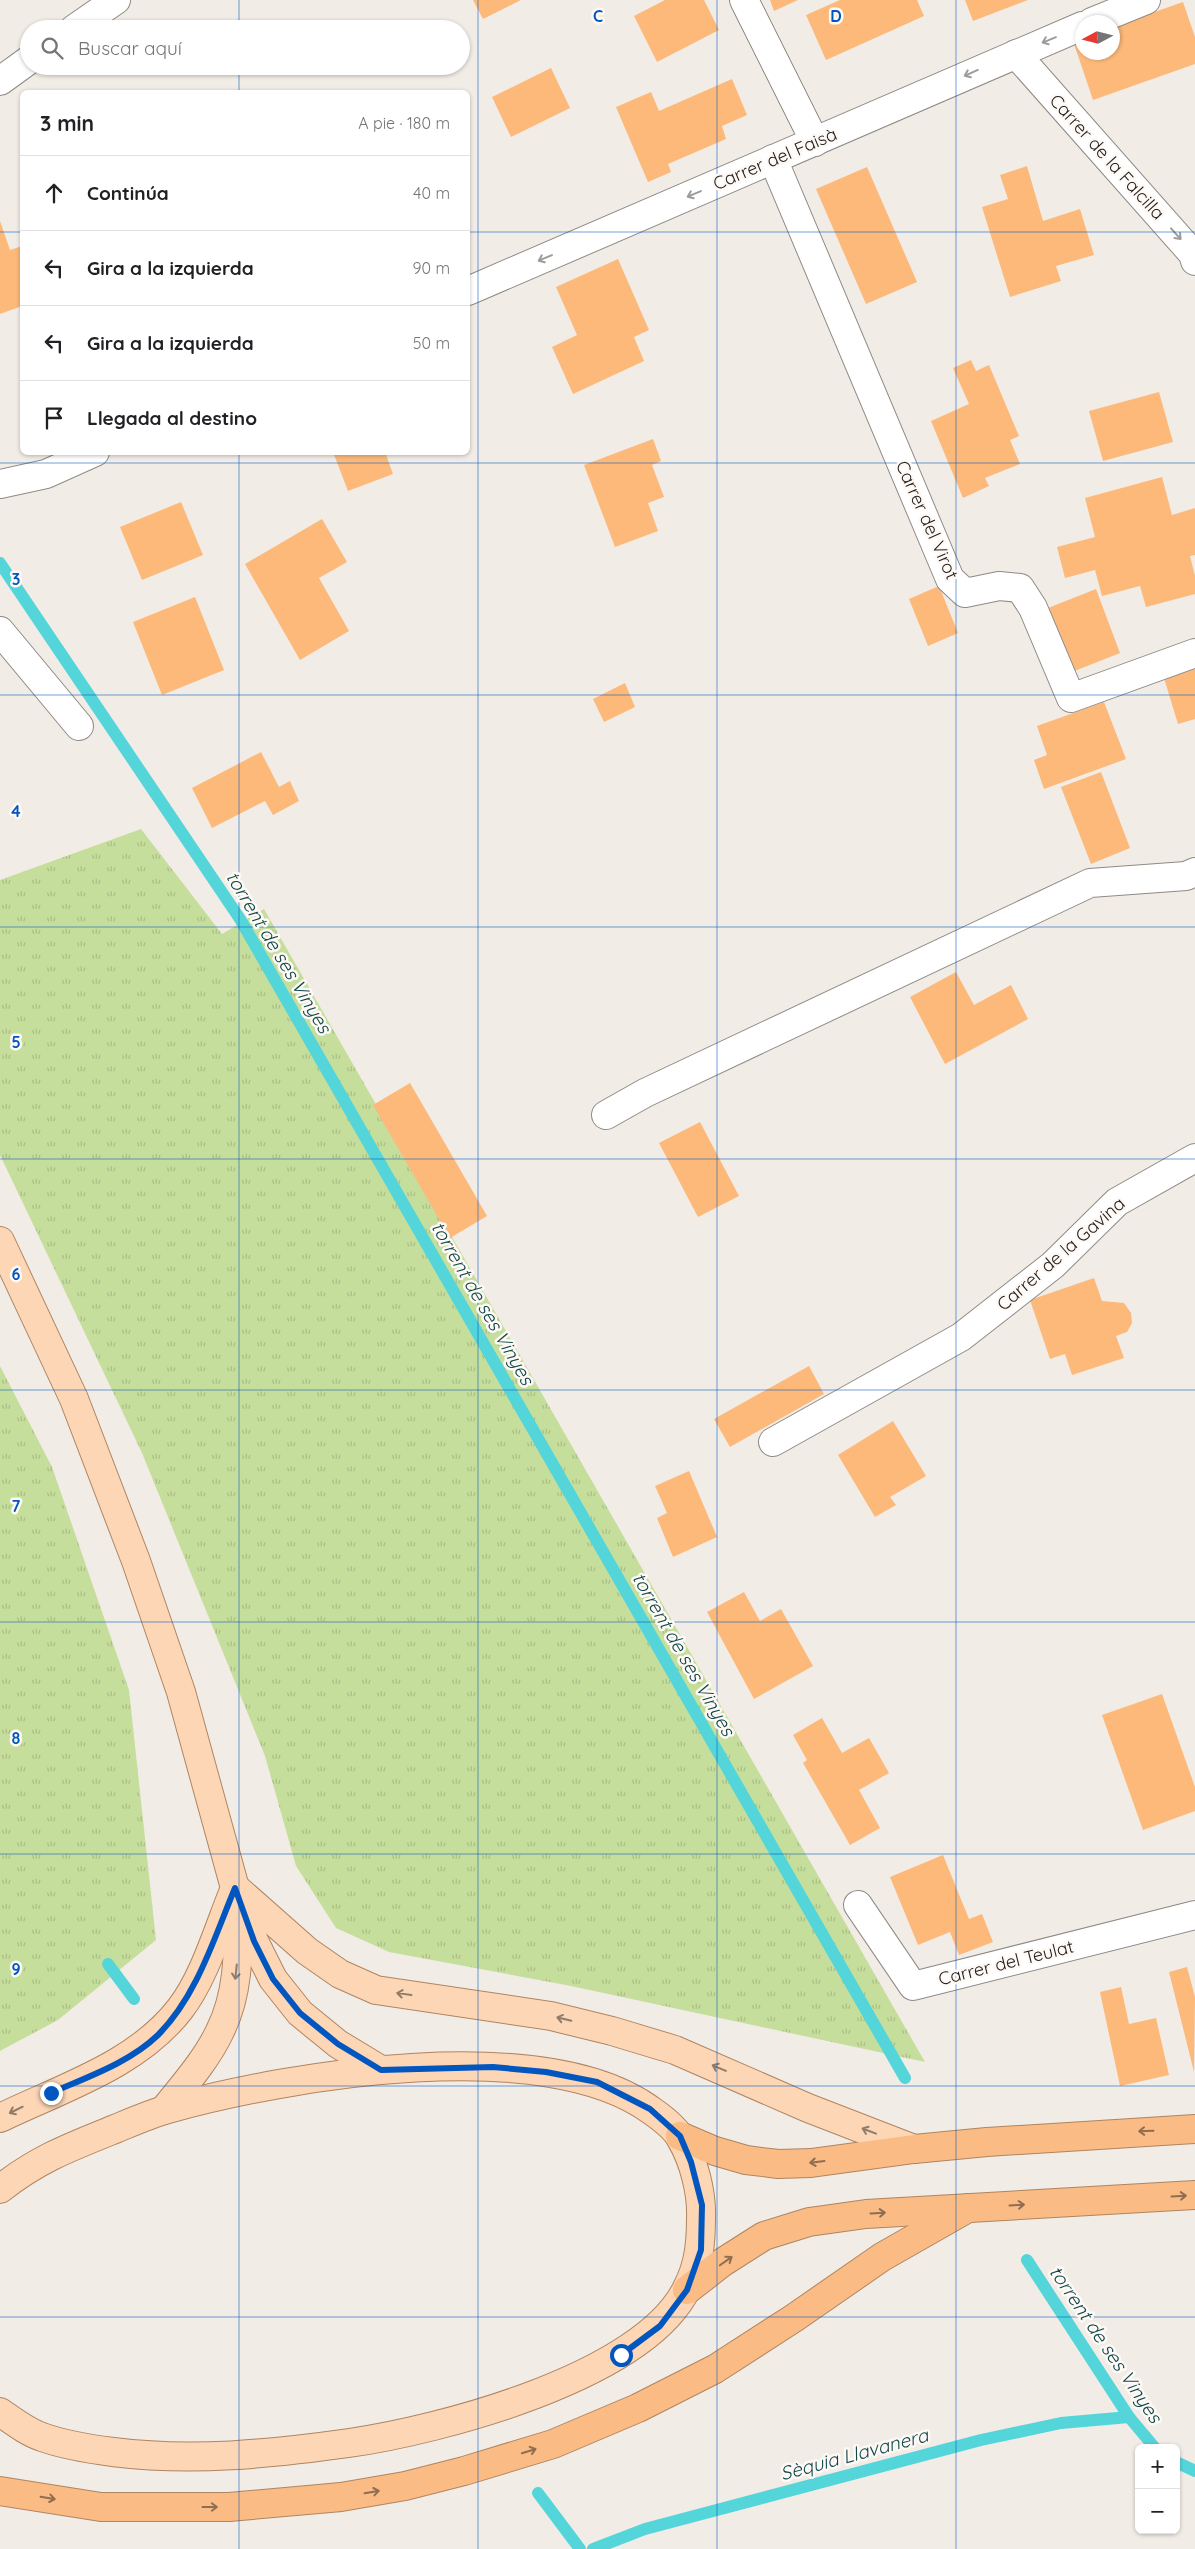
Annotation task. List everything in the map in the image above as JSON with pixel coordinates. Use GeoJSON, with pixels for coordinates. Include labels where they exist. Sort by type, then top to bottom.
{"type":"FeatureCollection","features":[{"type":"Feature","properties":{"kind":"highway"},"geometry":{"type":"LineString","coordinates":[[680,2136],[715,2151],[746,2160],[778,2164],[811,2163],[914,2149],[1111,2133],[1195,2129]]}},
{"type":"Feature","properties":{"kind":"highway"},"geometry":{"type":"LineString","coordinates":[[687,2290],[724,2262],[764,2236],[800,2225],[866,2214],[1195,2195]]}},
{"type":"Feature","properties":{"kind":"highway"},"geometry":{"type":"LineString","coordinates":[[0,2491],[101,2507],[230,2507],[341,2497],[405,2486],[473,2468],[553,2444],[638,2408],[715,2368],[794,2318],[882,2257],[968,2208]]}},
{"type":"Feature","properties":{"kind":"main road"},"geometry":{"type":"LineString","coordinates":[[0,1241],[74,1399],[136,1561],[181,1692],[235,1888],[254,1941],[273,1979],[300,2013],[338,2044],[381,2070]]}},
{"type":"Feature","properties":{"kind":"main road"},"geometry":{"type":"LineString","coordinates":[[164,2110],[189,2078],[220,2032],[233,1995],[239,1945],[235,1888]]}},
{"type":"Feature","properties":{"kind":"main road"},"geometry":{"type":"LineString","coordinates":[[0,2118],[120,2062],[157,2036],[181,2008],[200,1971],[235,1888]]}},
{"type":"Feature","properties":{"kind":"main road"},"geometry":{"type":"LineString","coordinates":[[235,1888],[307,1952],[340,1974],[376,1990],[550,2016],[612,2031],[675,2050],[808,2108],[914,2149]]}},
{"type":"Feature","properties":{"kind":"main road"},"geometry":{"type":"LineString","coordinates":[[0,2189],[28,2167],[52,2155],[164,2110],[269,2086],[381,2070],[493,2067],[546,2072],[597,2082],[650,2109],[680,2136],[691,2162],[702,2205],[701,2250],[687,2290],[660,2326],[621,2355],[536,2394],[467,2417],[359,2441],[230,2456],[181,2457],[129,2454],[87,2448],[40,2436],[0,2412]]}},
{"type":"Feature","properties":{"kind":"street"},"geometry":{"type":"LineString","coordinates":[[87,20],[116,0]]}},
{"type":"Feature","properties":{"kind":"street"},"geometry":{"type":"LineString","coordinates":[[744,0],[814,142]]}},
{"type":"Feature","properties":{"kind":"street"},"geometry":{"type":"LineString","coordinates":[[1106,15],[1133,2]]}},
{"type":"Feature","properties":{"kind":"street","name":"Carrer del Faisà"},"geometry":{"type":"LineString","coordinates":[[470,291],[1075,29]]}},
{"type":"Feature","properties":{"kind":"street","name":"Carrer de la Falcilla"},"geometry":{"type":"LineString","coordinates":[[1016,54],[1193,254],[1195,261]]}},
{"type":"Feature","properties":{"kind":"street"},"geometry":{"type":"LineString","coordinates":[[0,80],[20,66]]}},
{"type":"Feature","properties":{"kind":"street","name":"Carrer del Virot"},"geometry":{"type":"LineString","coordinates":[[773,159],[950,579],[965,593],[999,586],[1020,588],[1033,608],[1071,698],[1195,653]]}},
{"type":"Feature","properties":{"kind":"street"},"geometry":{"type":"LineString","coordinates":[[0,484],[46,474],[88,455]]}},
{"type":"Feature","properties":{"kind":"street"},"geometry":{"type":"LineString","coordinates":[[0,631],[79,726]]}},
{"type":"Feature","properties":{"kind":"street"},"geometry":{"type":"LineString","coordinates":[[606,1115],[645,1093],[1090,883],[1186,876],[1195,872]]}},
{"type":"Feature","properties":{"kind":"street","name":"Carrer de la Gavina"},"geometry":{"type":"LineString","coordinates":[[773,1442],[961,1337],[1053,1265],[1117,1202],[1195,1158]]}},
{"type":"Feature","properties":{"kind":"street","name":"Carrer del Teulat"},"geometry":{"type":"LineString","coordinates":[[858,1904],[913,1986],[1195,1915]]}},
{"type":"Feature","properties":{"kind":"green space"},"geometry":{"type":"Polygon","coordinates":[[[141,829],[222,934],[264,909],[925,2062],[571,1986],[389,1952],[336,1928],[296,1866],[265,1756],[142,1453],[0,1155],[0,880],[141,829]]]}},
{"type":"Feature","properties":{"kind":"green space"},"geometry":{"type":"Polygon","coordinates":[[[0,1366],[52,1467],[129,1690],[156,1940],[58,2020],[0,2051],[0,1366]]]}},
{"type":"Feature","properties":{"kind":"building"},"geometry":{"type":"Polygon","coordinates":[[[473,0],[521,0],[483,19],[473,0]]]}},
{"type":"Feature","properties":{"kind":"building"},"geometry":{"type":"Polygon","coordinates":[[[665,0],[704,0],[719,30],[657,62],[634,16],[665,0]]]}},
{"type":"Feature","properties":{"kind":"building"},"geometry":{"type":"Polygon","coordinates":[[[770,0],[798,0],[774,11],[770,0]]]}},
{"type":"Feature","properties":{"kind":"building"},"geometry":{"type":"Polygon","coordinates":[[[840,0],[917,0],[924,16],[826,60],[806,15],[840,0]]]}},
{"type":"Feature","properties":{"kind":"building"},"geometry":{"type":"Polygon","coordinates":[[[965,0],[1028,0],[973,21],[965,0]]]}},
{"type":"Feature","properties":{"kind":"building"},"geometry":{"type":"Polygon","coordinates":[[[1183,2],[1195,37],[1195,64],[1093,100],[1079,60],[1120,60],[1120,24],[1183,2]]]}},
{"type":"Feature","properties":{"kind":"building"},"geometry":{"type":"Polygon","coordinates":[[[551,68],[570,108],[511,137],[492,97],[551,68]]]}},
{"type":"Feature","properties":{"kind":"building"},"geometry":{"type":"Polygon","coordinates":[[[732,79],[747,115],[722,126],[726,139],[668,164],[671,172],[648,182],[616,107],[651,92],[659,111],[732,79]]]}},
{"type":"Feature","properties":{"kind":"building"},"geometry":{"type":"Polygon","coordinates":[[[1027,166],[1043,221],[1080,209],[1094,255],[1056,266],[1061,281],[1010,297],[982,207],[1008,199],[1000,175],[1027,166]]]}},
{"type":"Feature","properties":{"kind":"building"},"geometry":{"type":"Polygon","coordinates":[[[867,167],[917,282],[866,304],[816,189],[867,167]]]}},
{"type":"Feature","properties":{"kind":"building"},"geometry":{"type":"Polygon","coordinates":[[[0,221],[10,250],[20,247],[20,307],[0,314],[0,221]]]}},
{"type":"Feature","properties":{"kind":"building"},"geometry":{"type":"Polygon","coordinates":[[[618,259],[649,330],[634,337],[644,361],[573,394],[552,347],[577,335],[556,287],[618,259]]]}},
{"type":"Feature","properties":{"kind":"building"},"geometry":{"type":"Polygon","coordinates":[[[971,360],[976,371],[989,365],[1019,436],[1010,440],[1020,464],[985,478],[989,486],[963,498],[931,421],[969,404],[953,368],[971,360]]]}},
{"type":"Feature","properties":{"kind":"building"},"geometry":{"type":"Polygon","coordinates":[[[1159,392],[1173,442],[1103,461],[1089,411],[1159,392]]]}},
{"type":"Feature","properties":{"kind":"building"},"geometry":{"type":"Polygon","coordinates":[[[653,439],[661,461],[652,465],[664,497],[648,503],[658,531],[615,547],[584,465],[653,439]]]}},
{"type":"Feature","properties":{"kind":"building"},"geometry":{"type":"Polygon","coordinates":[[[334,455],[386,455],[393,474],[348,491],[334,455]]]}},
{"type":"Feature","properties":{"kind":"building"},"geometry":{"type":"Polygon","coordinates":[[[1162,477],[1172,515],[1195,508],[1195,555],[1190,556],[1195,576],[1195,594],[1146,607],[1140,586],[1102,596],[1095,570],[1065,578],[1057,547],[1095,537],[1085,498],[1162,477]]]}},
{"type":"Feature","properties":{"kind":"building"},"geometry":{"type":"Polygon","coordinates":[[[181,502],[203,555],[142,580],[120,527],[181,502]]]}},
{"type":"Feature","properties":{"kind":"building"},"geometry":{"type":"Polygon","coordinates":[[[322,519],[347,562],[319,578],[349,631],[300,660],[245,564],[322,519]]]}},
{"type":"Feature","properties":{"kind":"building"},"geometry":{"type":"Polygon","coordinates":[[[939,586],[958,633],[928,646],[909,599],[939,586]]]}},
{"type":"Feature","properties":{"kind":"building"},"geometry":{"type":"Polygon","coordinates":[[[1096,589],[1120,653],[1072,672],[1048,608],[1096,589]]]}},
{"type":"Feature","properties":{"kind":"building"},"geometry":{"type":"Polygon","coordinates":[[[195,597],[224,670],[162,695],[133,622],[195,597]]]}},
{"type":"Feature","properties":{"kind":"building"},"geometry":{"type":"Polygon","coordinates":[[[1195,669],[1195,719],[1178,724],[1164,678],[1195,669]]]}},
{"type":"Feature","properties":{"kind":"building"},"geometry":{"type":"Polygon","coordinates":[[[625,683],[635,707],[604,722],[593,699],[625,683]]]}},
{"type":"Feature","properties":{"kind":"building"},"geometry":{"type":"Polygon","coordinates":[[[1104,702],[1126,759],[1044,789],[1034,760],[1047,755],[1037,726],[1104,702]]]}},
{"type":"Feature","properties":{"kind":"building"},"geometry":{"type":"Polygon","coordinates":[[[261,752],[279,787],[290,781],[299,801],[273,815],[265,801],[212,828],[192,788],[261,752]]]}},
{"type":"Feature","properties":{"kind":"building"},"geometry":{"type":"Polygon","coordinates":[[[1101,772],[1130,848],[1091,864],[1061,787],[1101,772]]]}},
{"type":"Feature","properties":{"kind":"building"},"geometry":{"type":"Polygon","coordinates":[[[956,972],[974,1005],[1011,985],[1028,1019],[945,1064],[910,997],[956,972]]]}},
{"type":"Feature","properties":{"kind":"building"},"geometry":{"type":"Polygon","coordinates":[[[410,1083],[487,1216],[450,1238],[373,1105],[410,1083]]]}},
{"type":"Feature","properties":{"kind":"building"},"geometry":{"type":"Polygon","coordinates":[[[700,1122],[739,1196],[698,1217],[659,1143],[700,1122]]]}},
{"type":"Feature","properties":{"kind":"building"},"geometry":{"type":"Polygon","coordinates":[[[1094,1278],[1102,1301],[1124,1303],[1131,1313],[1132,1323],[1127,1332],[1116,1336],[1124,1358],[1072,1375],[1065,1354],[1050,1359],[1030,1300],[1094,1278]]]}},
{"type":"Feature","properties":{"kind":"building"},"geometry":{"type":"Polygon","coordinates":[[[809,1366],[824,1394],[730,1447],[714,1419],[809,1366]]]}},
{"type":"Feature","properties":{"kind":"building"},"geometry":{"type":"Polygon","coordinates":[[[893,1421],[926,1476],[890,1497],[896,1505],[875,1517],[838,1455],[893,1421]]]}},
{"type":"Feature","properties":{"kind":"building"},"geometry":{"type":"Polygon","coordinates":[[[689,1471],[717,1537],[673,1557],[657,1518],[667,1513],[655,1486],[689,1471]]]}},
{"type":"Feature","properties":{"kind":"building"},"geometry":{"type":"Polygon","coordinates":[[[744,1592],[760,1621],[781,1609],[813,1666],[754,1699],[707,1612],[744,1592]]]}},
{"type":"Feature","properties":{"kind":"building"},"geometry":{"type":"Polygon","coordinates":[[[1162,1694],[1195,1787],[1195,1811],[1143,1830],[1102,1715],[1162,1694]]]}},
{"type":"Feature","properties":{"kind":"building"},"geometry":{"type":"Polygon","coordinates":[[[822,1718],[842,1753],[869,1738],[889,1773],[859,1790],[880,1828],[850,1845],[803,1763],[807,1760],[793,1735],[822,1718]]]}},
{"type":"Feature","properties":{"kind":"building"},"geometry":{"type":"Polygon","coordinates":[[[943,1855],[969,1919],[982,1914],[993,1942],[959,1955],[950,1932],[918,1945],[890,1877],[943,1855]]]}},
{"type":"Feature","properties":{"kind":"building"},"geometry":{"type":"Polygon","coordinates":[[[1187,1967],[1195,1997],[1194,2072],[1169,1972],[1187,1967]]]}},
{"type":"Feature","properties":{"kind":"building"},"geometry":{"type":"Polygon","coordinates":[[[1121,1987],[1129,2024],[1156,2018],[1169,2075],[1120,2086],[1100,1992],[1121,1987]]]}},
{"type":"Feature","properties":{"kind":"waterway","name":"torrent de ses Vinyes"},"geometry":{"type":"LineString","coordinates":[[0,563],[240,919],[905,2078]]}},
{"type":"Feature","properties":{"kind":"waterway"},"geometry":{"type":"LineString","coordinates":[[108,1964],[134,1999]]}},
{"type":"Feature","properties":{"kind":"waterway","name":"torrent de ses Vinyes"},"geometry":{"type":"LineString","coordinates":[[1027,2260],[1129,2417],[1152,2444]]}},
{"type":"Feature","properties":{"kind":"waterway","name":"Sèquia Llavanera"},"geometry":{"type":"LineString","coordinates":[[593,2549],[645,2529],[981,2440],[1061,2423],[1129,2417]]}},
{"type":"Feature","properties":{"kind":"waterway","name":"torrent de ses Vinyes"},"geometry":{"type":"LineString","coordinates":[[1180,2464],[1195,2471]]}},
{"type":"Feature","properties":{"kind":"waterway"},"geometry":{"type":"LineString","coordinates":[[538,2493],[580,2549]]}},
{"type":"Feature","properties":{"kind":"route"},"geometry":{"type":"LineString","coordinates":[[51,2093],[120,2062],[157,2036],[181,2008],[200,1971],[235,1888],[254,1941],[273,1979],[300,2013],[338,2044],[381,2070],[493,2067],[546,2072],[597,2082],[650,2109],[680,2136],[691,2162],[702,2205],[701,2250],[687,2290],[660,2326],[621,2355]]}}]}
